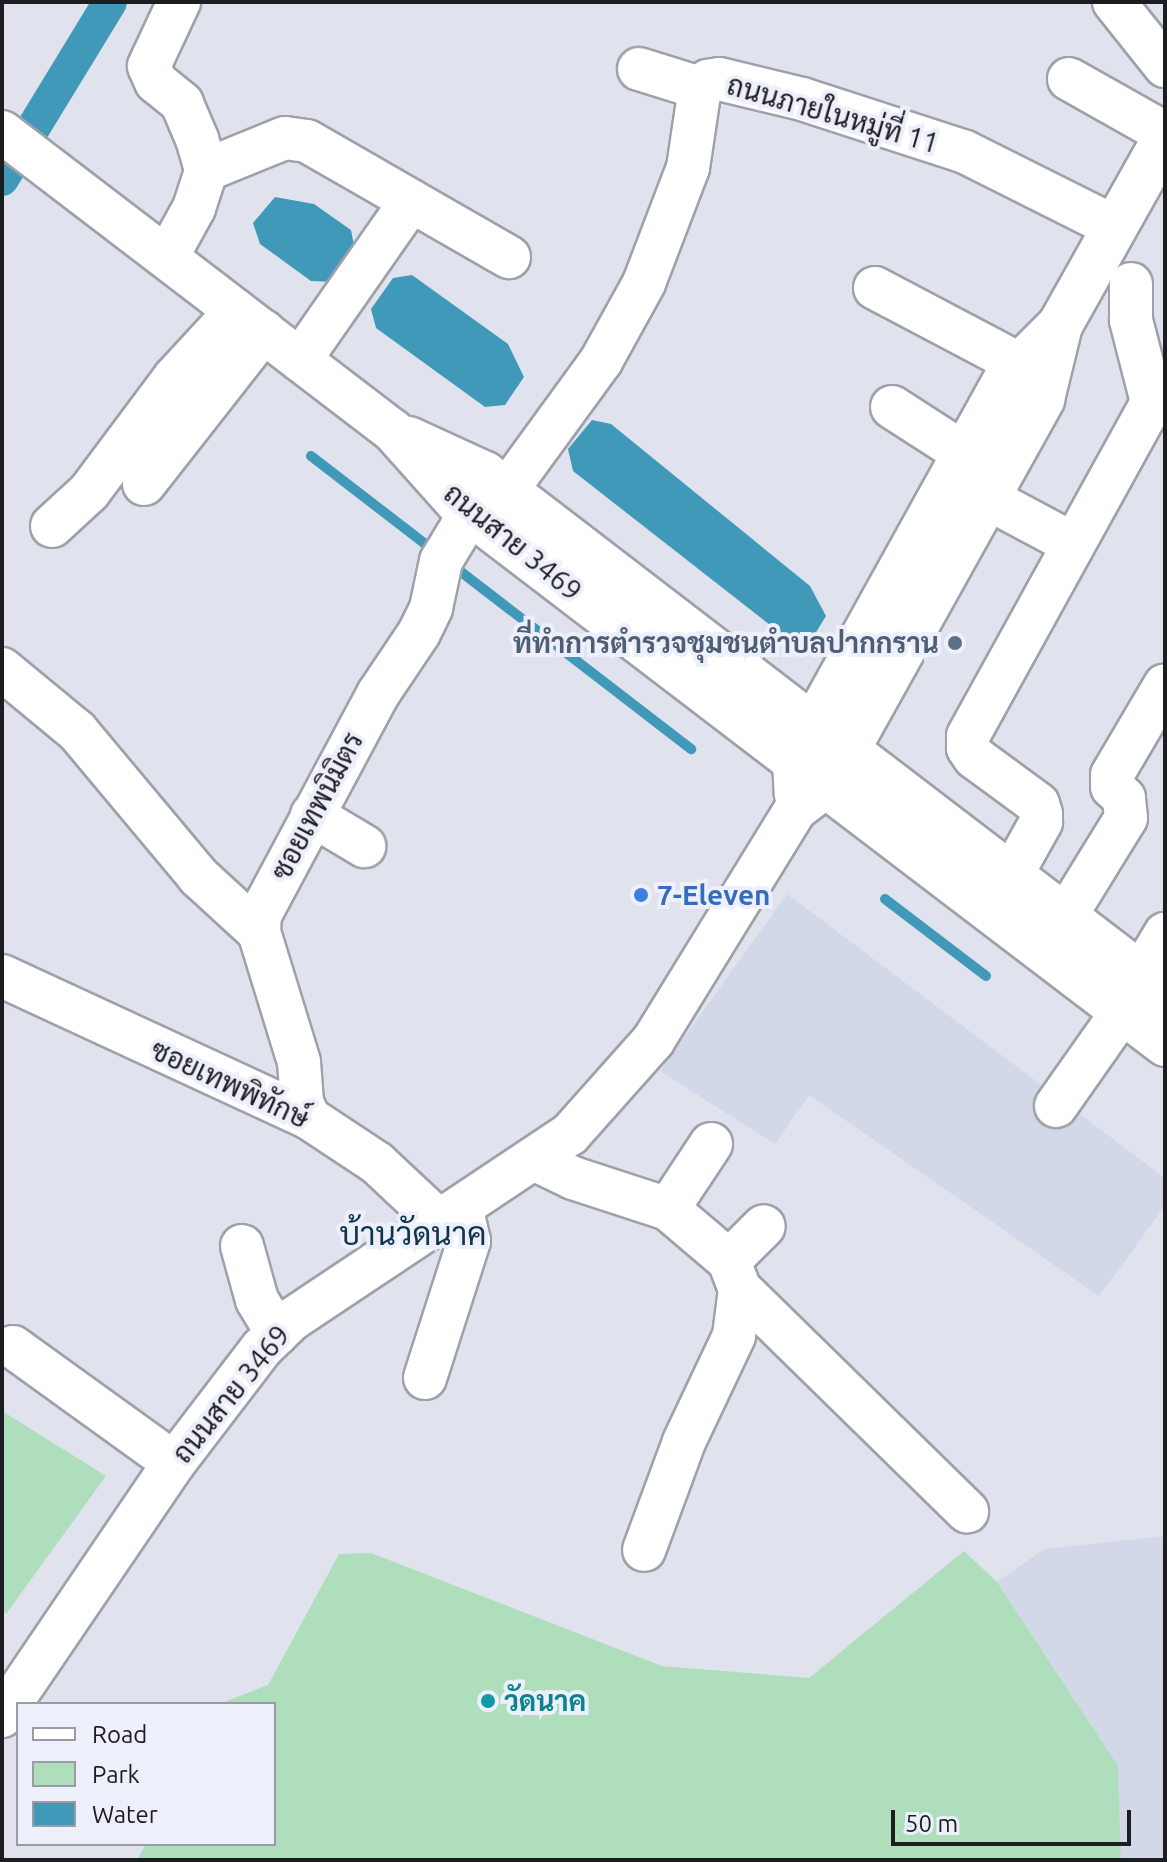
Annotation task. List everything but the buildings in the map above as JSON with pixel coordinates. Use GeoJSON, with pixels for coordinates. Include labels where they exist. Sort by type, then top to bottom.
{"type":"FeatureCollection","features":[{"type":"Feature","properties":{"kind":"main road"},"geometry":{"type":"LineString","coordinates":[[816,766],[965,454],[1006,379],[1060,325],[1129,282],[1115,227],[1165,136]]}},
{"type":"Feature","properties":{"kind":"main road"},"geometry":{"type":"LineString","coordinates":[[816,766],[987,498],[1042,399],[1060,325]]}},
{"type":"Feature","properties":{"kind":"main road"},"geometry":{"type":"LineString","coordinates":[[816,766],[1011,876],[1065,917],[1142,993],[1165,1044]]}},
{"type":"Feature","properties":{"kind":"main road"},"geometry":{"type":"LineString","coordinates":[[816,766],[1142,993]]}},
{"type":"Feature","properties":{"kind":"street"},"geometry":{"type":"LineString","coordinates":[[167,257],[194,208],[206,170],[182,103],[156,82],[149,66],[179,2]]}},
{"type":"Feature","properties":{"kind":"street"},"geometry":{"type":"LineString","coordinates":[[1114,2],[1165,66]]}},
{"type":"Feature","properties":{"kind":"street"},"geometry":{"type":"LineString","coordinates":[[639,69],[700,88]]}},
{"type":"Feature","properties":{"kind":"street","name":"ถนนภายในหมู่ที่ 11"},"geometry":{"type":"LineString","coordinates":[[507,490],[601,361],[644,283],[688,168],[700,88],[719,79],[802,99],[965,152],[1115,227]]}},
{"type":"Feature","properties":{"kind":"street"},"geometry":{"type":"LineString","coordinates":[[1069,79],[1165,136]]}},
{"type":"Feature","properties":{"kind":"street","name":"ถนนสาย 3469"},"geometry":{"type":"LineString","coordinates":[[2,132],[393,431],[470,513],[816,766]]}},
{"type":"Feature","properties":{"kind":"street"},"geometry":{"type":"LineString","coordinates":[[206,170],[285,138],[307,141],[509,257]]}},
{"type":"Feature","properties":{"kind":"street"},"geometry":{"type":"LineString","coordinates":[[300,360],[411,201]]}},
{"type":"Feature","properties":{"kind":"street"},"geometry":{"type":"LineString","coordinates":[[1011,876],[1041,822],[1038,804],[974,757],[968,748],[968,736],[1152,402],[1131,320],[1129,282]]}},
{"type":"Feature","properties":{"kind":"street"},"geometry":{"type":"LineString","coordinates":[[875,288],[1021,365]]}},
{"type":"Feature","properties":{"kind":"street"},"geometry":{"type":"LineString","coordinates":[[144,484],[250,321]]}},
{"type":"Feature","properties":{"kind":"street"},"geometry":{"type":"LineString","coordinates":[[52,526],[89,492],[175,377],[250,321]]}},
{"type":"Feature","properties":{"kind":"street"},"geometry":{"type":"LineString","coordinates":[[892,407],[965,454]]}},
{"type":"Feature","properties":{"kind":"street","name":"ถนนสาย 3469"},"geometry":{"type":"LineString","coordinates":[[393,431],[485,473],[507,490],[816,766]]}},
{"type":"Feature","properties":{"kind":"street"},"geometry":{"type":"LineString","coordinates":[[987,498],[1073,544]]}},
{"type":"Feature","properties":{"kind":"street","name":"ซอยเทพนิมิตร"},"geometry":{"type":"LineString","coordinates":[[259,932],[260,915],[312,815],[378,694],[419,633],[431,608],[441,561],[470,513]]}},
{"type":"Feature","properties":{"kind":"street"},"geometry":{"type":"LineString","coordinates":[[2,669],[77,731],[199,877],[259,932],[299,1062],[302,1102],[309,1118]]}},
{"type":"Feature","properties":{"kind":"street"},"geometry":{"type":"LineString","coordinates":[[1065,917],[1126,818],[1124,798],[1112,787],[1112,775],[1165,685]]}},
{"type":"Feature","properties":{"kind":"street","name":"ถนนสาย 3469"},"geometry":{"type":"LineString","coordinates":[[2,1716],[174,1463],[238,1376],[277,1333],[291,1320],[536,1160],[570,1134],[653,1041],[816,766]]}},
{"type":"Feature","properties":{"kind":"street"},"geometry":{"type":"LineString","coordinates":[[312,815],[364,846]]}},
{"type":"Feature","properties":{"kind":"street"},"geometry":{"type":"LineString","coordinates":[[1056,1106],[1142,993],[1165,934]]}},
{"type":"Feature","properties":{"kind":"street","name":"ซอยเทพพิทักษ์"},"geometry":{"type":"LineString","coordinates":[[2,976],[309,1118],[450,1214]]}},
{"type":"Feature","properties":{"kind":"street"},"geometry":{"type":"LineString","coordinates":[[668,1209],[711,1144]]}},
{"type":"Feature","properties":{"kind":"street"},"geometry":{"type":"LineString","coordinates":[[536,1160],[573,1178],[668,1209],[967,1511]]}},
{"type":"Feature","properties":{"kind":"street"},"geometry":{"type":"LineString","coordinates":[[425,1378],[469,1241],[450,1214]]}},
{"type":"Feature","properties":{"kind":"street"},"geometry":{"type":"LineString","coordinates":[[644,1550],[684,1442],[734,1336],[734,1275],[764,1226]]}},
{"type":"Feature","properties":{"kind":"street"},"geometry":{"type":"LineString","coordinates":[[242,1246],[257,1300],[277,1333]]}},
{"type":"Feature","properties":{"kind":"street"},"geometry":{"type":"LineString","coordinates":[[13,1347],[174,1463]]}},
{"type":"Feature","properties":{"kind":"shaded area"},"geometry":{"type":"Polygon","coordinates":[[[787,894],[1165,1178],[1165,1206],[1099,1296],[809,1095],[775,1144],[660,1071],[787,894]]]}},
{"type":"Feature","properties":{"kind":"shaded area"},"geometry":{"type":"Polygon","coordinates":[[[1165,1536],[1165,1860],[1121,1860],[1118,1766],[997,1582],[1044,1549],[1165,1536]]]}},
{"type":"Feature","properties":{"kind":"green space"},"geometry":{"type":"Polygon","coordinates":[[[2,1411],[106,1476],[6,1614],[2,1610],[2,1411]]]}},
{"type":"Feature","properties":{"kind":"green space"},"geometry":{"type":"Polygon","coordinates":[[[964,1551],[997,1582],[1118,1766],[1121,1860],[137,1860],[145,1846],[276,1846],[276,1702],[224,1702],[268,1685],[339,1554],[371,1553],[662,1666],[809,1678],[964,1551]]]}},
{"type":"Feature","properties":{"kind":"water"},"geometry":{"type":"Polygon","coordinates":[[[275,197],[314,204],[351,230],[355,250],[334,282],[311,281],[260,244],[253,223],[275,197]]]}},
{"type":"Feature","properties":{"kind":"water"},"geometry":{"type":"Polygon","coordinates":[[[412,275],[508,344],[524,377],[505,405],[485,407],[376,328],[371,309],[393,278],[412,275]]]}},
{"type":"Feature","properties":{"kind":"water"},"geometry":{"type":"Polygon","coordinates":[[[592,420],[611,424],[810,586],[826,616],[815,634],[784,636],[573,471],[568,449],[592,420]]]}},
{"type":"Feature","properties":{"kind":"waterway"},"geometry":{"type":"LineString","coordinates":[[2,179],[110,2]]}},
{"type":"Feature","properties":{"kind":"waterway"},"geometry":{"type":"LineString","coordinates":[[311,456],[424,543]]}},
{"type":"Feature","properties":{"kind":"waterway"},"geometry":{"type":"LineString","coordinates":[[456,568],[691,749]]}},
{"type":"Feature","properties":{"kind":"waterway"},"geometry":{"type":"LineString","coordinates":[[885,899],[986,976]]}},
{"type":"Feature","properties":{"kind":"place","name":"ที่ทำการตำรวจชุมชนตำบลปากกราน"},"geometry":{"type":"Point","coordinates":[955,643]}},
{"type":"Feature","properties":{"kind":"place","name":"7-Eleven"},"geometry":{"type":"Point","coordinates":[641,895]}},
{"type":"Feature","properties":{"kind":"place","name":"วัดนาค"},"geometry":{"type":"Point","coordinates":[488,1701]}},
{"type":"Feature","properties":{"kind":"district","name":"บ้านวัดนาค"},"geometry":{"type":"Point","coordinates":[413,1233]}}]}
